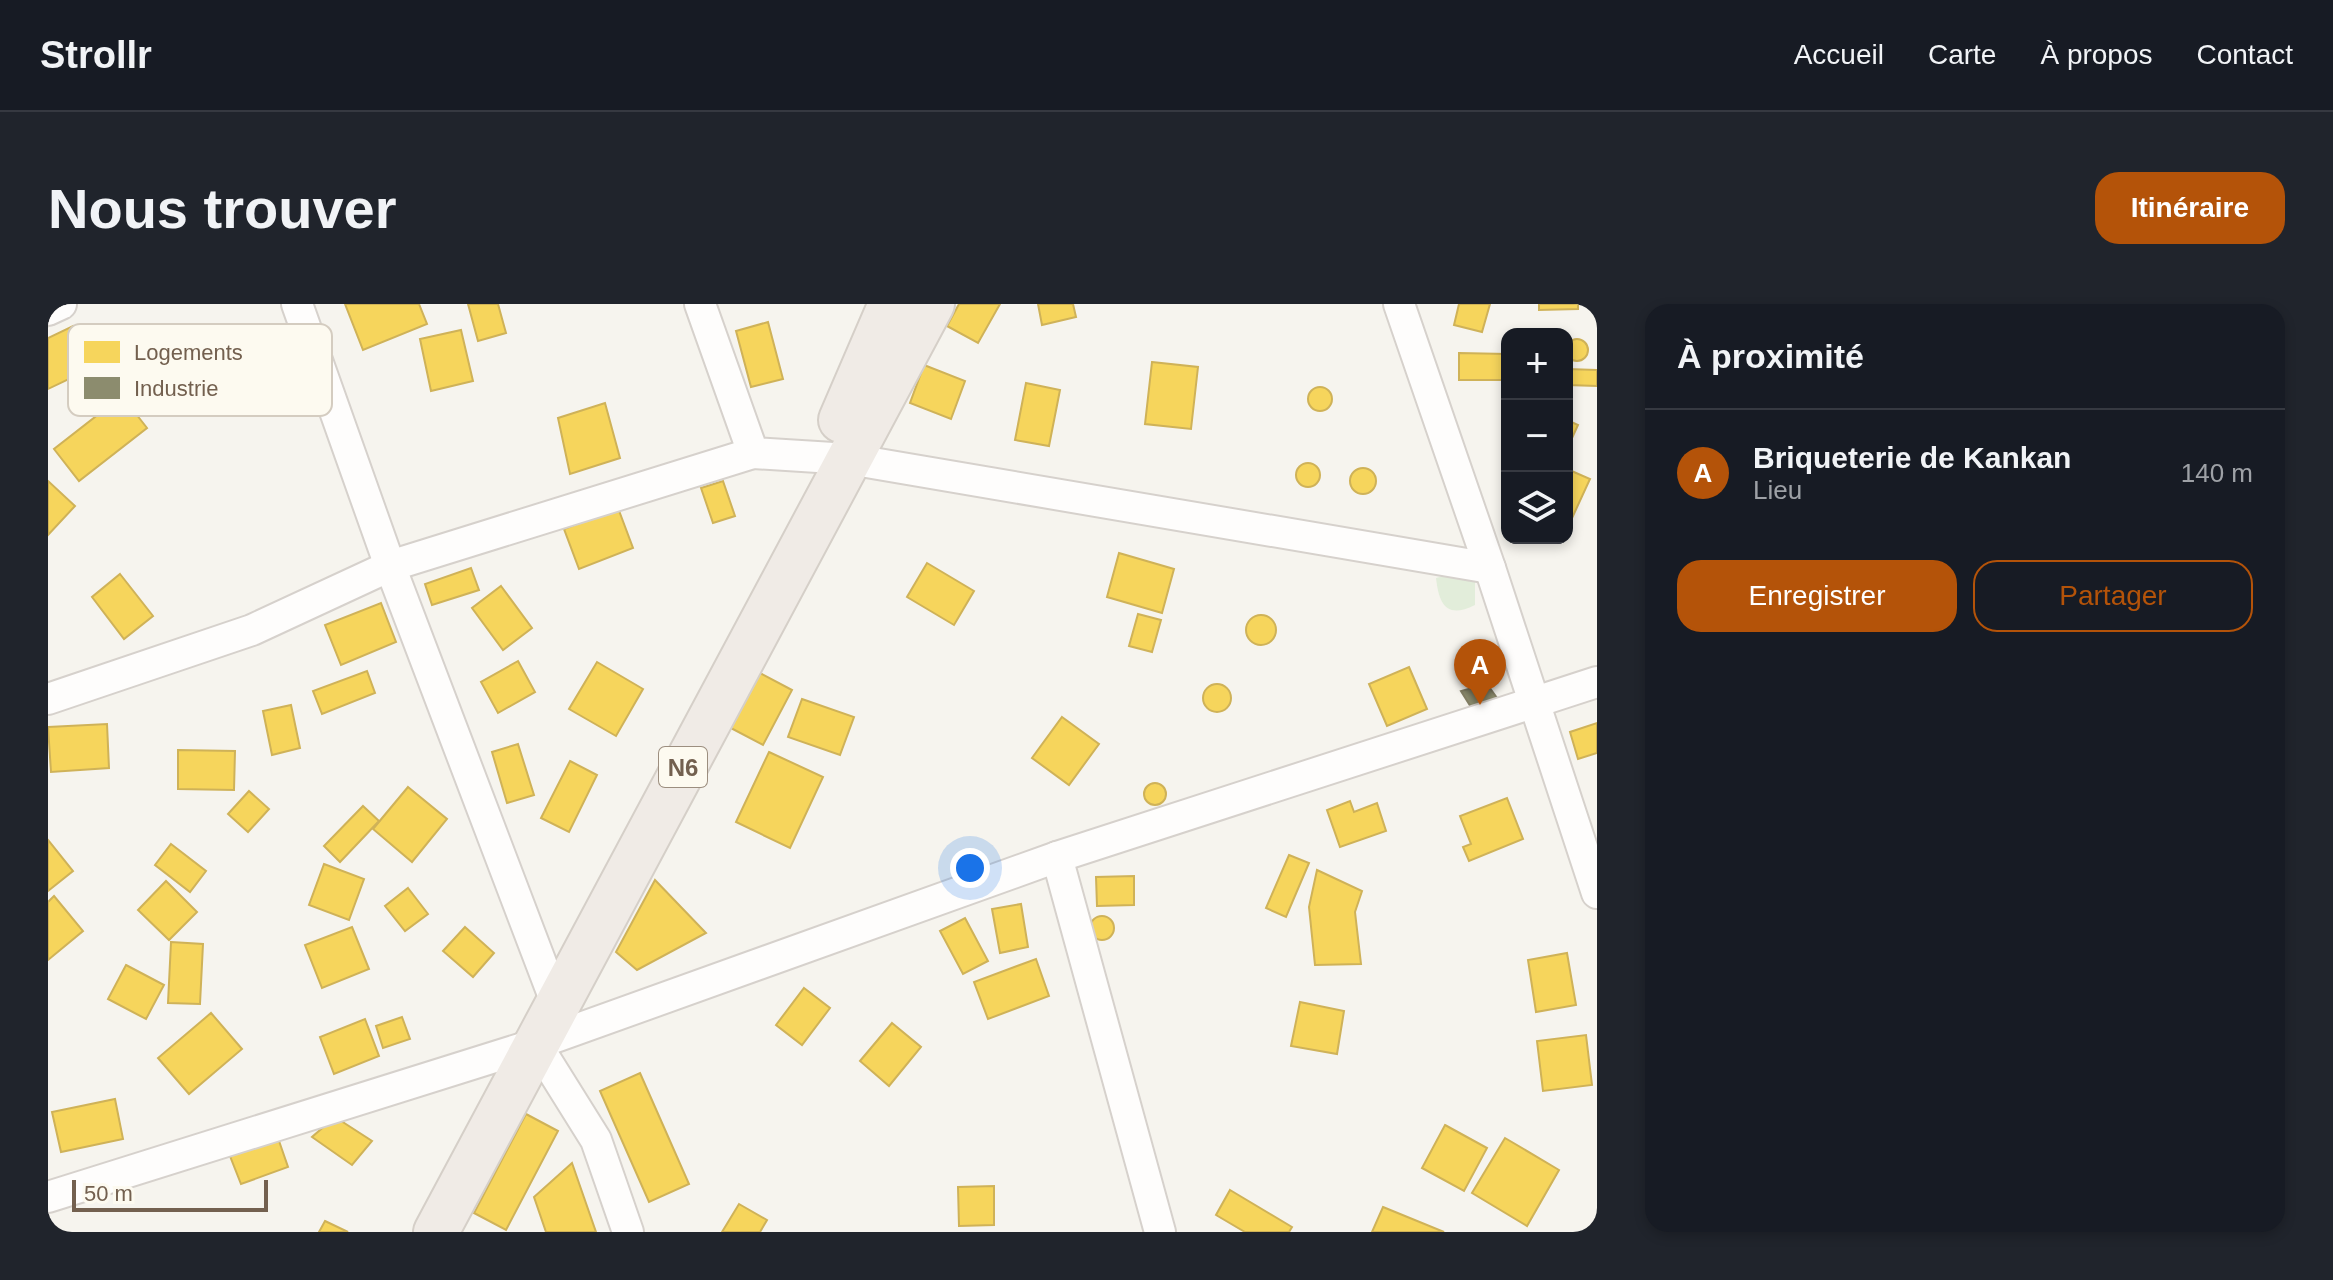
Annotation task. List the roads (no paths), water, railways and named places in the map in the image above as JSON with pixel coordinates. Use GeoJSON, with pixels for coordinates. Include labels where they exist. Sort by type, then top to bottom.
{"type":"FeatureCollection","features":[{"type":"Feature","properties":{"kind":"highway","name":"N6"},"geometry":{"type":"LineString","coordinates":[[836,459],[891,304]]}},
{"type":"Feature","properties":{"kind":"highway","name":"N6"},"geometry":{"type":"LineString","coordinates":[[436,1232],[552,989],[836,459],[932,304]]}},
{"type":"Feature","properties":{"kind":"highway","name":"N6"},"geometry":{"type":"LineString","coordinates":[[410,1232],[522,1048]]}},
{"type":"Feature","properties":{"kind":"street"},"geometry":{"type":"LineString","coordinates":[[48,310],[61,304]]}},
{"type":"Feature","properties":{"kind":"street"},"geometry":{"type":"LineString","coordinates":[[297,304],[304,324]]}},
{"type":"Feature","properties":{"kind":"street"},"geometry":{"type":"LineString","coordinates":[[700,304],[753,453]]}},
{"type":"Feature","properties":{"kind":"street"},"geometry":{"type":"LineString","coordinates":[[1399,304],[1597,893]]}},
{"type":"Feature","properties":{"kind":"street"},"geometry":{"type":"LineString","coordinates":[[332,403],[390,566],[552,989]]}},
{"type":"Feature","properties":{"kind":"street"},"geometry":{"type":"LineString","coordinates":[[48,699],[252,630],[390,566],[753,453],[836,459],[1490,568]]}},
{"type":"Feature","properties":{"kind":"street"},"geometry":{"type":"LineString","coordinates":[[48,1197],[522,1048],[1057,857],[1536,705],[1597,682]]}},
{"type":"Feature","properties":{"kind":"street"},"geometry":{"type":"LineString","coordinates":[[1057,857],[1160,1232]]}},
{"type":"Feature","properties":{"kind":"street"},"geometry":{"type":"LineString","coordinates":[[522,1048],[596,1140],[628,1232]]}},
{"type":"Feature","properties":{"kind":"place","name":"Briqueterie de Kankan"},"geometry":{"type":"Point","coordinates":[1480,705]}}]}
